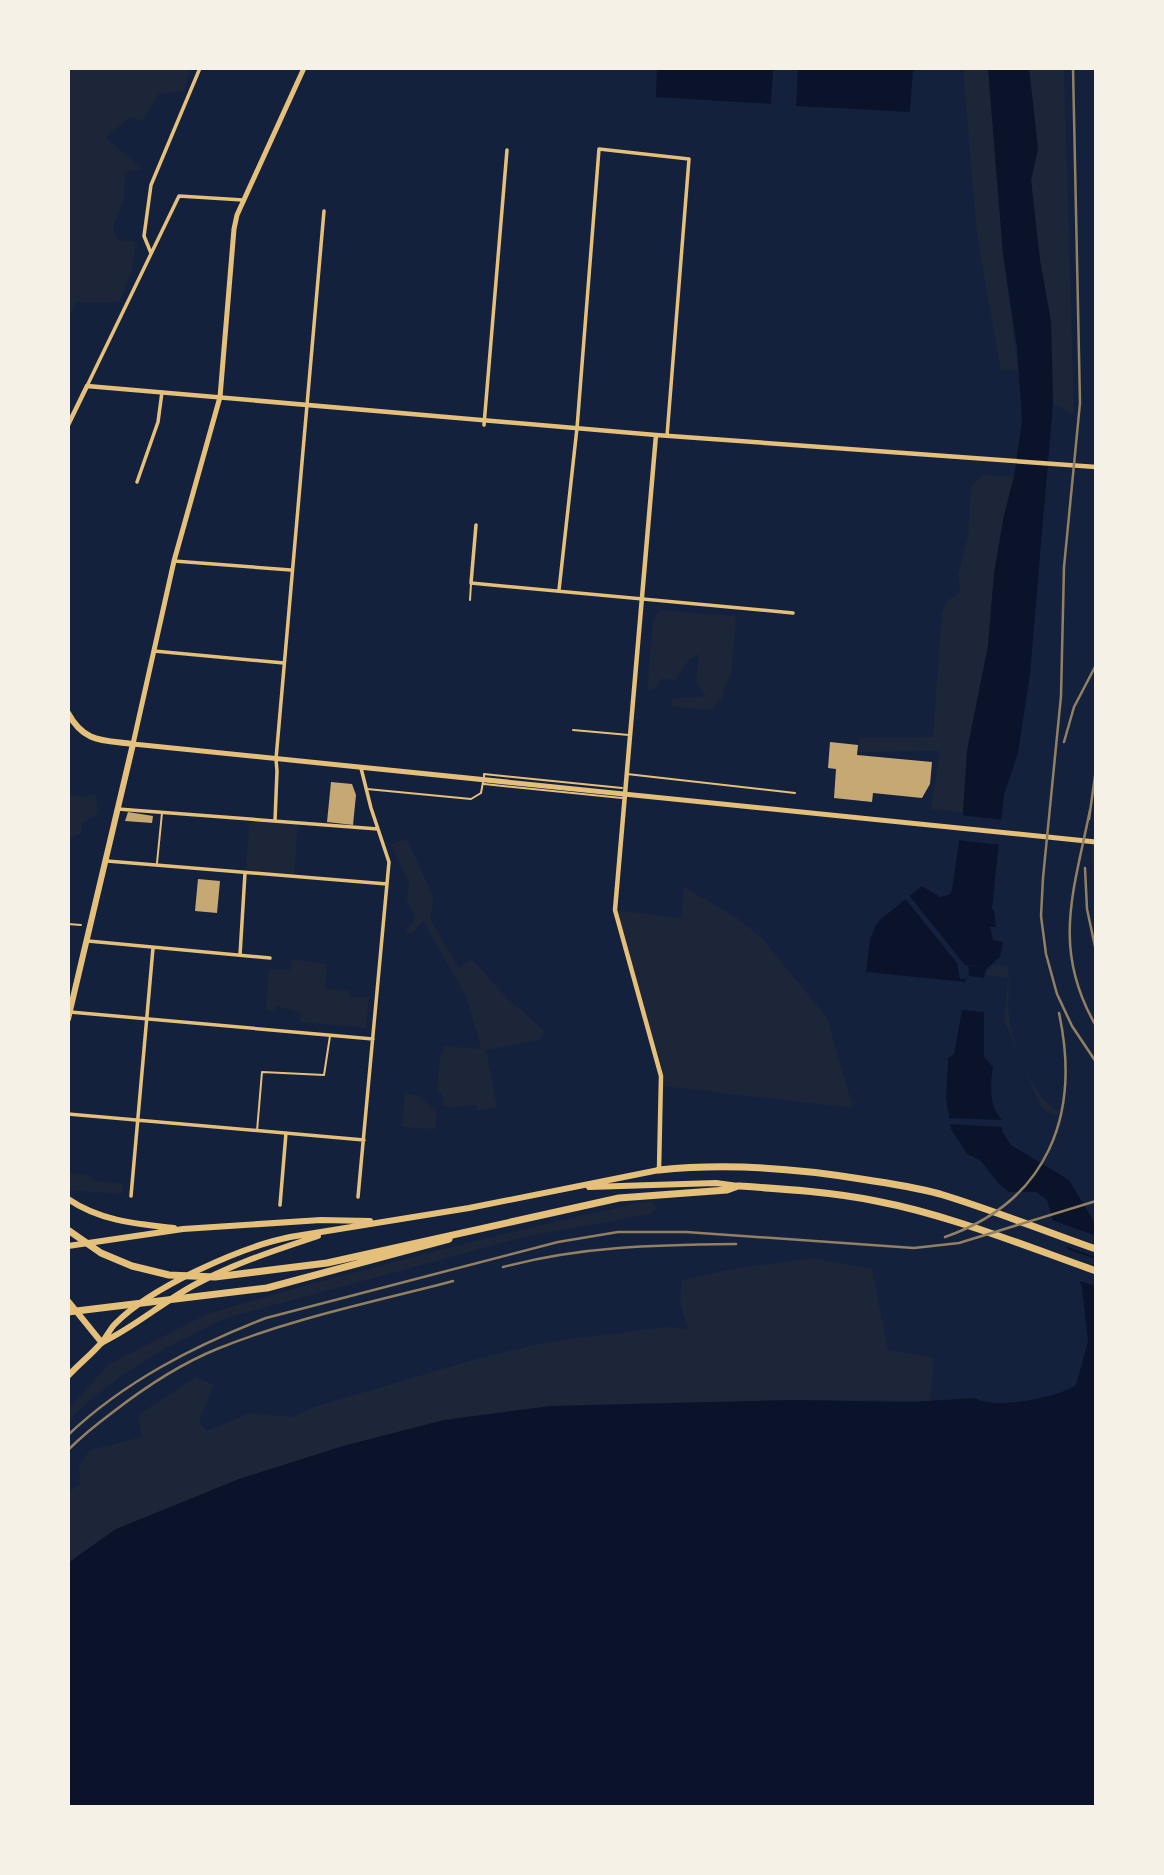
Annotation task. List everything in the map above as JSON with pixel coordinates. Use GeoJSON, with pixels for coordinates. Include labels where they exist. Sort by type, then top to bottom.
{"type":"FeatureCollection","features":[{"type":"Feature","properties":{"kind":"highway"},"geometry":{"type":"LineString","coordinates":[[659,1170],[715,1167],[791,1169],[912,1187],[983,1208],[1096,1249]]}},
{"type":"Feature","properties":{"kind":"highway"},"geometry":{"type":"LineString","coordinates":[[68,1230],[88,1245],[116,1260],[169,1275],[215,1277],[295,1269],[363,1256],[433,1238],[453,1236],[620,1198],[738,1186],[825,1193],[878,1201],[922,1212],[1096,1271]]}},
{"type":"Feature","properties":{"kind":"highway"},"geometry":{"type":"LineString","coordinates":[[68,1312],[232,1294],[296,1281],[446,1241],[453,1236]]}},
{"type":"Feature","properties":{"kind":"main road"},"geometry":{"type":"LineString","coordinates":[[69,1015],[174,561],[220,397],[234,229],[243,200],[304,68]]}},
{"type":"Feature","properties":{"kind":"main road"},"geometry":{"type":"LineString","coordinates":[[68,713],[74,724],[88,736],[101,741],[1096,842]]}},
{"type":"Feature","properties":{"kind":"main road"},"geometry":{"type":"LineString","coordinates":[[68,1376],[102,1343],[115,1324],[155,1294],[205,1268],[280,1239],[573,1188],[659,1170]]}},
{"type":"Feature","properties":{"kind":"main road"},"geometry":{"type":"LineString","coordinates":[[573,1188],[716,1187]]}},
{"type":"Feature","properties":{"kind":"main road"},"geometry":{"type":"LineString","coordinates":[[68,1199],[91,1212],[118,1220],[183,1228]]}},
{"type":"Feature","properties":{"kind":"main road"},"geometry":{"type":"LineString","coordinates":[[68,1246],[183,1228],[277,1222],[386,1222]]}},
{"type":"Feature","properties":{"kind":"main road"},"geometry":{"type":"LineString","coordinates":[[102,1343],[126,1331],[151,1312],[216,1273],[330,1231]]}},
{"type":"Feature","properties":{"kind":"main road"},"geometry":{"type":"LineString","coordinates":[[68,1301],[102,1343]]}},
{"type":"Feature","properties":{"kind":"street"},"geometry":{"type":"LineString","coordinates":[[151,253],[144,236],[151,185],[200,68]]}},
{"type":"Feature","properties":{"kind":"street"},"geometry":{"type":"LineString","coordinates":[[559,590],[577,428],[599,149],[689,159],[667,436]]}},
{"type":"Feature","properties":{"kind":"street"},"geometry":{"type":"LineString","coordinates":[[485,422],[508,150]]}},
{"type":"Feature","properties":{"kind":"street"},"geometry":{"type":"LineString","coordinates":[[68,425],[179,197],[243,200]]}},
{"type":"Feature","properties":{"kind":"street"},"geometry":{"type":"LineString","coordinates":[[275,821],[276,760],[291,570],[324,211]]}},
{"type":"Feature","properties":{"kind":"street"},"geometry":{"type":"LineString","coordinates":[[87,386],[485,422],[1096,467]]}},
{"type":"Feature","properties":{"kind":"street"},"geometry":{"type":"LineString","coordinates":[[137,482],[159,422],[162,392]]}},
{"type":"Feature","properties":{"kind":"street"},"geometry":{"type":"LineString","coordinates":[[656,435],[615,916],[661,1076],[659,1170]]}},
{"type":"Feature","properties":{"kind":"street"},"geometry":{"type":"LineString","coordinates":[[476,525],[471,583],[793,613]]}},
{"type":"Feature","properties":{"kind":"street"},"geometry":{"type":"LineString","coordinates":[[174,561],[291,570]]}},
{"type":"Feature","properties":{"kind":"street"},"geometry":{"type":"LineString","coordinates":[[154,651],[284,663]]}},
{"type":"Feature","properties":{"kind":"street"},"geometry":{"type":"LineString","coordinates":[[358,1197],[389,862],[377,829],[361,767]]}},
{"type":"Feature","properties":{"kind":"street"},"geometry":{"type":"LineString","coordinates":[[118,809],[377,829]]}},
{"type":"Feature","properties":{"kind":"street"},"geometry":{"type":"LineString","coordinates":[[106,861],[387,884]]}},
{"type":"Feature","properties":{"kind":"street"},"geometry":{"type":"LineString","coordinates":[[240,956],[245,873]]}},
{"type":"Feature","properties":{"kind":"street"},"geometry":{"type":"LineString","coordinates":[[87,941],[270,958]]}},
{"type":"Feature","properties":{"kind":"street"},"geometry":{"type":"LineString","coordinates":[[131,1196],[153,948]]}},
{"type":"Feature","properties":{"kind":"street"},"geometry":{"type":"LineString","coordinates":[[69,1015],[373,1039]]}},
{"type":"Feature","properties":{"kind":"street"},"geometry":{"type":"LineString","coordinates":[[68,1114],[364,1140]]}},
{"type":"Feature","properties":{"kind":"street"},"geometry":{"type":"LineString","coordinates":[[280,1205],[286,1133]]}},
{"type":"Feature","properties":{"kind":"lane"},"geometry":{"type":"LineString","coordinates":[[470,600],[471,583]]}},
{"type":"Feature","properties":{"kind":"lane"},"geometry":{"type":"LineString","coordinates":[[573,730],[630,735]]}},
{"type":"Feature","properties":{"kind":"lane"},"geometry":{"type":"LineString","coordinates":[[366,789],[471,799],[481,793],[484,774],[625,788]]}},
{"type":"Feature","properties":{"kind":"lane"},"geometry":{"type":"LineString","coordinates":[[626,774],[795,793]]}},
{"type":"Feature","properties":{"kind":"lane"},"geometry":{"type":"LineString","coordinates":[[483,784],[624,798]]}},
{"type":"Feature","properties":{"kind":"lane"},"geometry":{"type":"LineString","coordinates":[[157,865],[162,812]]}},
{"type":"Feature","properties":{"kind":"lane"},"geometry":{"type":"LineString","coordinates":[[257,1132],[262,1072],[324,1076],[330,1034]]}},
{"type":"Feature","properties":{"kind":"path"},"geometry":{"type":"LineString","coordinates":[[68,925],[81,925]]}},
{"type":"Feature","properties":{"kind":"shaded area"},"geometry":{"type":"Polygon","coordinates":[[[68,68],[191,68],[184,91],[159,94],[142,121],[130,117],[106,138],[143,169],[125,173],[124,200],[113,226],[117,240],[136,242],[132,270],[119,302],[76,302],[68,320],[68,68]]]}},
{"type":"Feature","properties":{"kind":"shaded area"},"geometry":{"type":"Polygon","coordinates":[[[657,68],[773,68],[771,104],[656,97],[657,68]]]}},
{"type":"Feature","properties":{"kind":"shaded area"},"geometry":{"type":"Polygon","coordinates":[[[798,68],[913,68],[910,112],[796,106],[798,68]]]}},
{"type":"Feature","properties":{"kind":"shaded area"},"geometry":{"type":"Polygon","coordinates":[[[963,68],[988,68],[1003,254],[1018,370],[1001,371],[977,235],[963,68]]]}},
{"type":"Feature","properties":{"kind":"shaded area"},"geometry":{"type":"Polygon","coordinates":[[[988,68],[1029,68],[1038,149],[1031,180],[1040,260],[1051,322],[1053,403],[1030,674],[1018,753],[1004,795],[992,909],[996,927],[990,927],[993,940],[1003,942],[1000,957],[986,969],[984,978],[968,974],[965,982],[866,972],[870,939],[881,919],[922,886],[940,897],[949,895],[952,890],[963,813],[967,751],[988,646],[994,574],[1004,515],[1014,477],[1022,420],[1017,347],[1003,254],[988,68]]]}},
{"type":"Feature","properties":{"kind":"shaded area"},"geometry":{"type":"Polygon","coordinates":[[[1029,68],[1064,68],[1074,415],[1053,403],[1051,322],[1040,260],[1031,180],[1038,149],[1029,68]]]}},
{"type":"Feature","properties":{"kind":"shaded area"},"geometry":{"type":"Polygon","coordinates":[[[983,475],[1014,477],[1004,515],[994,574],[988,646],[967,751],[963,813],[931,809],[940,751],[859,752],[859,738],[933,737],[942,612],[947,601],[960,592],[958,575],[968,537],[971,487],[983,475]]]}},
{"type":"Feature","properties":{"kind":"shaded area"},"geometry":{"type":"Polygon","coordinates":[[[660,610],[736,616],[731,676],[723,689],[723,698],[710,710],[672,707],[672,699],[706,696],[696,682],[699,654],[688,661],[675,680],[661,679],[655,688],[647,691],[653,621],[660,610]]]}},
{"type":"Feature","properties":{"kind":"shaded area"},"geometry":{"type":"Polygon","coordinates":[[[68,794],[84,797],[96,794],[98,813],[82,824],[81,833],[68,839],[68,794]]]}},
{"type":"Feature","properties":{"kind":"shaded area"},"geometry":{"type":"Polygon","coordinates":[[[1096,813],[1096,882],[1094,883],[1091,855],[1096,813]]]}},
{"type":"Feature","properties":{"kind":"shaded area"},"geometry":{"type":"Polygon","coordinates":[[[250,818],[298,823],[294,877],[245,873],[250,818]]]}},
{"type":"Feature","properties":{"kind":"shaded area"},"geometry":{"type":"Polygon","coordinates":[[[407,839],[434,899],[430,919],[458,967],[472,960],[508,999],[546,1032],[539,1040],[486,1050],[497,1107],[478,1110],[476,1105],[448,1108],[443,1105],[442,1094],[437,1091],[443,1046],[481,1049],[467,998],[423,921],[413,932],[407,933],[407,926],[413,923],[414,913],[407,903],[409,884],[391,844],[407,839]]]}},
{"type":"Feature","properties":{"kind":"shaded area"},"geometry":{"type":"Polygon","coordinates":[[[684,887],[737,918],[762,938],[827,1018],[853,1108],[662,1086],[615,910],[681,918],[684,887]]]}},
{"type":"Feature","properties":{"kind":"shaded area"},"geometry":{"type":"Polygon","coordinates":[[[291,959],[327,964],[325,988],[348,991],[350,997],[369,997],[366,1028],[300,1022],[301,1013],[276,1006],[275,1011],[266,1010],[269,969],[290,970],[291,959]]]}},
{"type":"Feature","properties":{"kind":"shaded area"},"geometry":{"type":"Polygon","coordinates":[[[993,965],[1007,966],[1009,979],[1009,1016],[1019,1055],[1033,1084],[1050,1106],[1059,1111],[1058,1116],[1046,1112],[1040,1105],[1004,1020],[1008,978],[985,975],[993,965]]]}},
{"type":"Feature","properties":{"kind":"shaded area"},"geometry":{"type":"Polygon","coordinates":[[[962,1010],[984,1012],[984,1057],[993,1067],[992,1095],[1002,1120],[1002,1131],[1011,1145],[1069,1180],[1096,1225],[1096,1807],[68,1807],[68,1563],[116,1529],[239,1479],[343,1446],[444,1420],[550,1406],[793,1400],[912,1402],[975,1398],[1010,1403],[1041,1398],[1076,1385],[1088,1341],[1082,1288],[1070,1252],[1055,1228],[1047,1200],[1036,1192],[1009,1192],[998,1183],[981,1161],[967,1154],[951,1129],[946,1098],[948,1058],[954,1054],[962,1010]]]}},
{"type":"Feature","properties":{"kind":"shaded area"},"geometry":{"type":"Polygon","coordinates":[[[405,1093],[419,1096],[437,1112],[435,1129],[402,1127],[405,1093]]]}},
{"type":"Feature","properties":{"kind":"shaded area"},"geometry":{"type":"Polygon","coordinates":[[[68,1173],[123,1184],[122,1194],[68,1190],[68,1173]]]}},
{"type":"Feature","properties":{"kind":"shaded area"},"geometry":{"type":"Polygon","coordinates":[[[653,1201],[657,1208],[650,1214],[524,1237],[223,1319],[164,1349],[122,1375],[68,1421],[68,1409],[109,1364],[207,1314],[486,1238],[653,1201]]]}},
{"type":"Feature","properties":{"kind":"shaded area"},"geometry":{"type":"Polygon","coordinates":[[[814,1258],[872,1269],[888,1350],[934,1358],[930,1401],[793,1400],[623,1404],[116,1529],[68,1563],[68,1492],[80,1485],[79,1465],[90,1450],[142,1437],[138,1415],[196,1377],[214,1385],[199,1421],[207,1431],[250,1413],[292,1417],[314,1407],[476,1359],[547,1342],[665,1327],[688,1329],[680,1303],[682,1280],[737,1268],[814,1258]]]}},
{"type":"Feature","properties":{"kind":"pier"},"geometry":{"type":"Polygon","coordinates":[[[959,815],[1005,820],[1002,845],[956,840],[959,815]]]}},
{"type":"Feature","properties":{"kind":"pier"},"geometry":{"type":"Polygon","coordinates":[[[907,893],[965,965],[989,967],[968,966],[969,974],[965,979],[960,979],[957,963],[903,896],[907,893]]]}},
{"type":"Feature","properties":{"kind":"pier"},"geometry":{"type":"Polygon","coordinates":[[[947,1118],[1002,1120],[1002,1127],[948,1124],[947,1118]]]}},
{"type":"Feature","properties":{"kind":"pier"},"geometry":{"type":"Polygon","coordinates":[[[1049,1219],[1096,1236],[1096,1257],[1062,1245],[1049,1219]]]}},
{"type":"Feature","properties":{"kind":"pier"},"geometry":{"type":"Polygon","coordinates":[[[1063,1248],[1096,1259],[1096,1286],[1076,1280],[1063,1248]]]}},
{"type":"Feature","properties":{"kind":"building"},"geometry":{"type":"Polygon","coordinates":[[[830,742],[858,745],[857,755],[932,762],[930,784],[922,798],[873,793],[872,802],[834,798],[836,769],[828,768],[830,742]]]}},
{"type":"Feature","properties":{"kind":"building"},"geometry":{"type":"Polygon","coordinates":[[[331,782],[352,784],[356,795],[353,825],[327,822],[331,782]]]}},
{"type":"Feature","properties":{"kind":"building"},"geometry":{"type":"Polygon","coordinates":[[[128,812],[153,816],[152,823],[125,821],[128,812]]]}},
{"type":"Feature","properties":{"kind":"building"},"geometry":{"type":"Polygon","coordinates":[[[198,879],[220,881],[217,913],[195,911],[198,879]]]}},
{"type":"Feature","properties":{"kind":"railway"},"geometry":{"type":"LineString","coordinates":[[1073,68],[1080,403],[1064,567],[1061,696],[1041,916],[1046,954],[1057,994],[1072,1026],[1096,1062]]}},
{"type":"Feature","properties":{"kind":"railway"},"geometry":{"type":"LineString","coordinates":[[1064,742],[1074,707],[1096,665]]}},
{"type":"Feature","properties":{"kind":"railway"},"geometry":{"type":"LineString","coordinates":[[1089,819],[1096,769]]}},
{"type":"Feature","properties":{"kind":"railway"},"geometry":{"type":"LineString","coordinates":[[1090,810],[1073,893],[1070,945],[1082,998],[1096,1026]]}},
{"type":"Feature","properties":{"kind":"railway"},"geometry":{"type":"LineString","coordinates":[[1085,868],[1087,909],[1096,951]]}},
{"type":"Feature","properties":{"kind":"railway"},"geometry":{"type":"LineString","coordinates":[[945,1237],[980,1221],[1009,1201],[1032,1177],[1049,1150],[1060,1119],[1065,1086],[1065,1050],[1059,1013]]}},
{"type":"Feature","properties":{"kind":"railway"},"geometry":{"type":"LineString","coordinates":[[68,1435],[113,1398],[161,1367],[213,1340],[266,1318],[558,1242],[618,1232],[686,1232],[914,1248],[959,1243],[1096,1201]]}},
{"type":"Feature","properties":{"kind":"railway"},"geometry":{"type":"LineString","coordinates":[[503,1267],[590,1251],[648,1246],[736,1244]]}},
{"type":"Feature","properties":{"kind":"railway"},"geometry":{"type":"LineString","coordinates":[[68,1450],[137,1394],[203,1355],[304,1319],[453,1281]]}}]}
